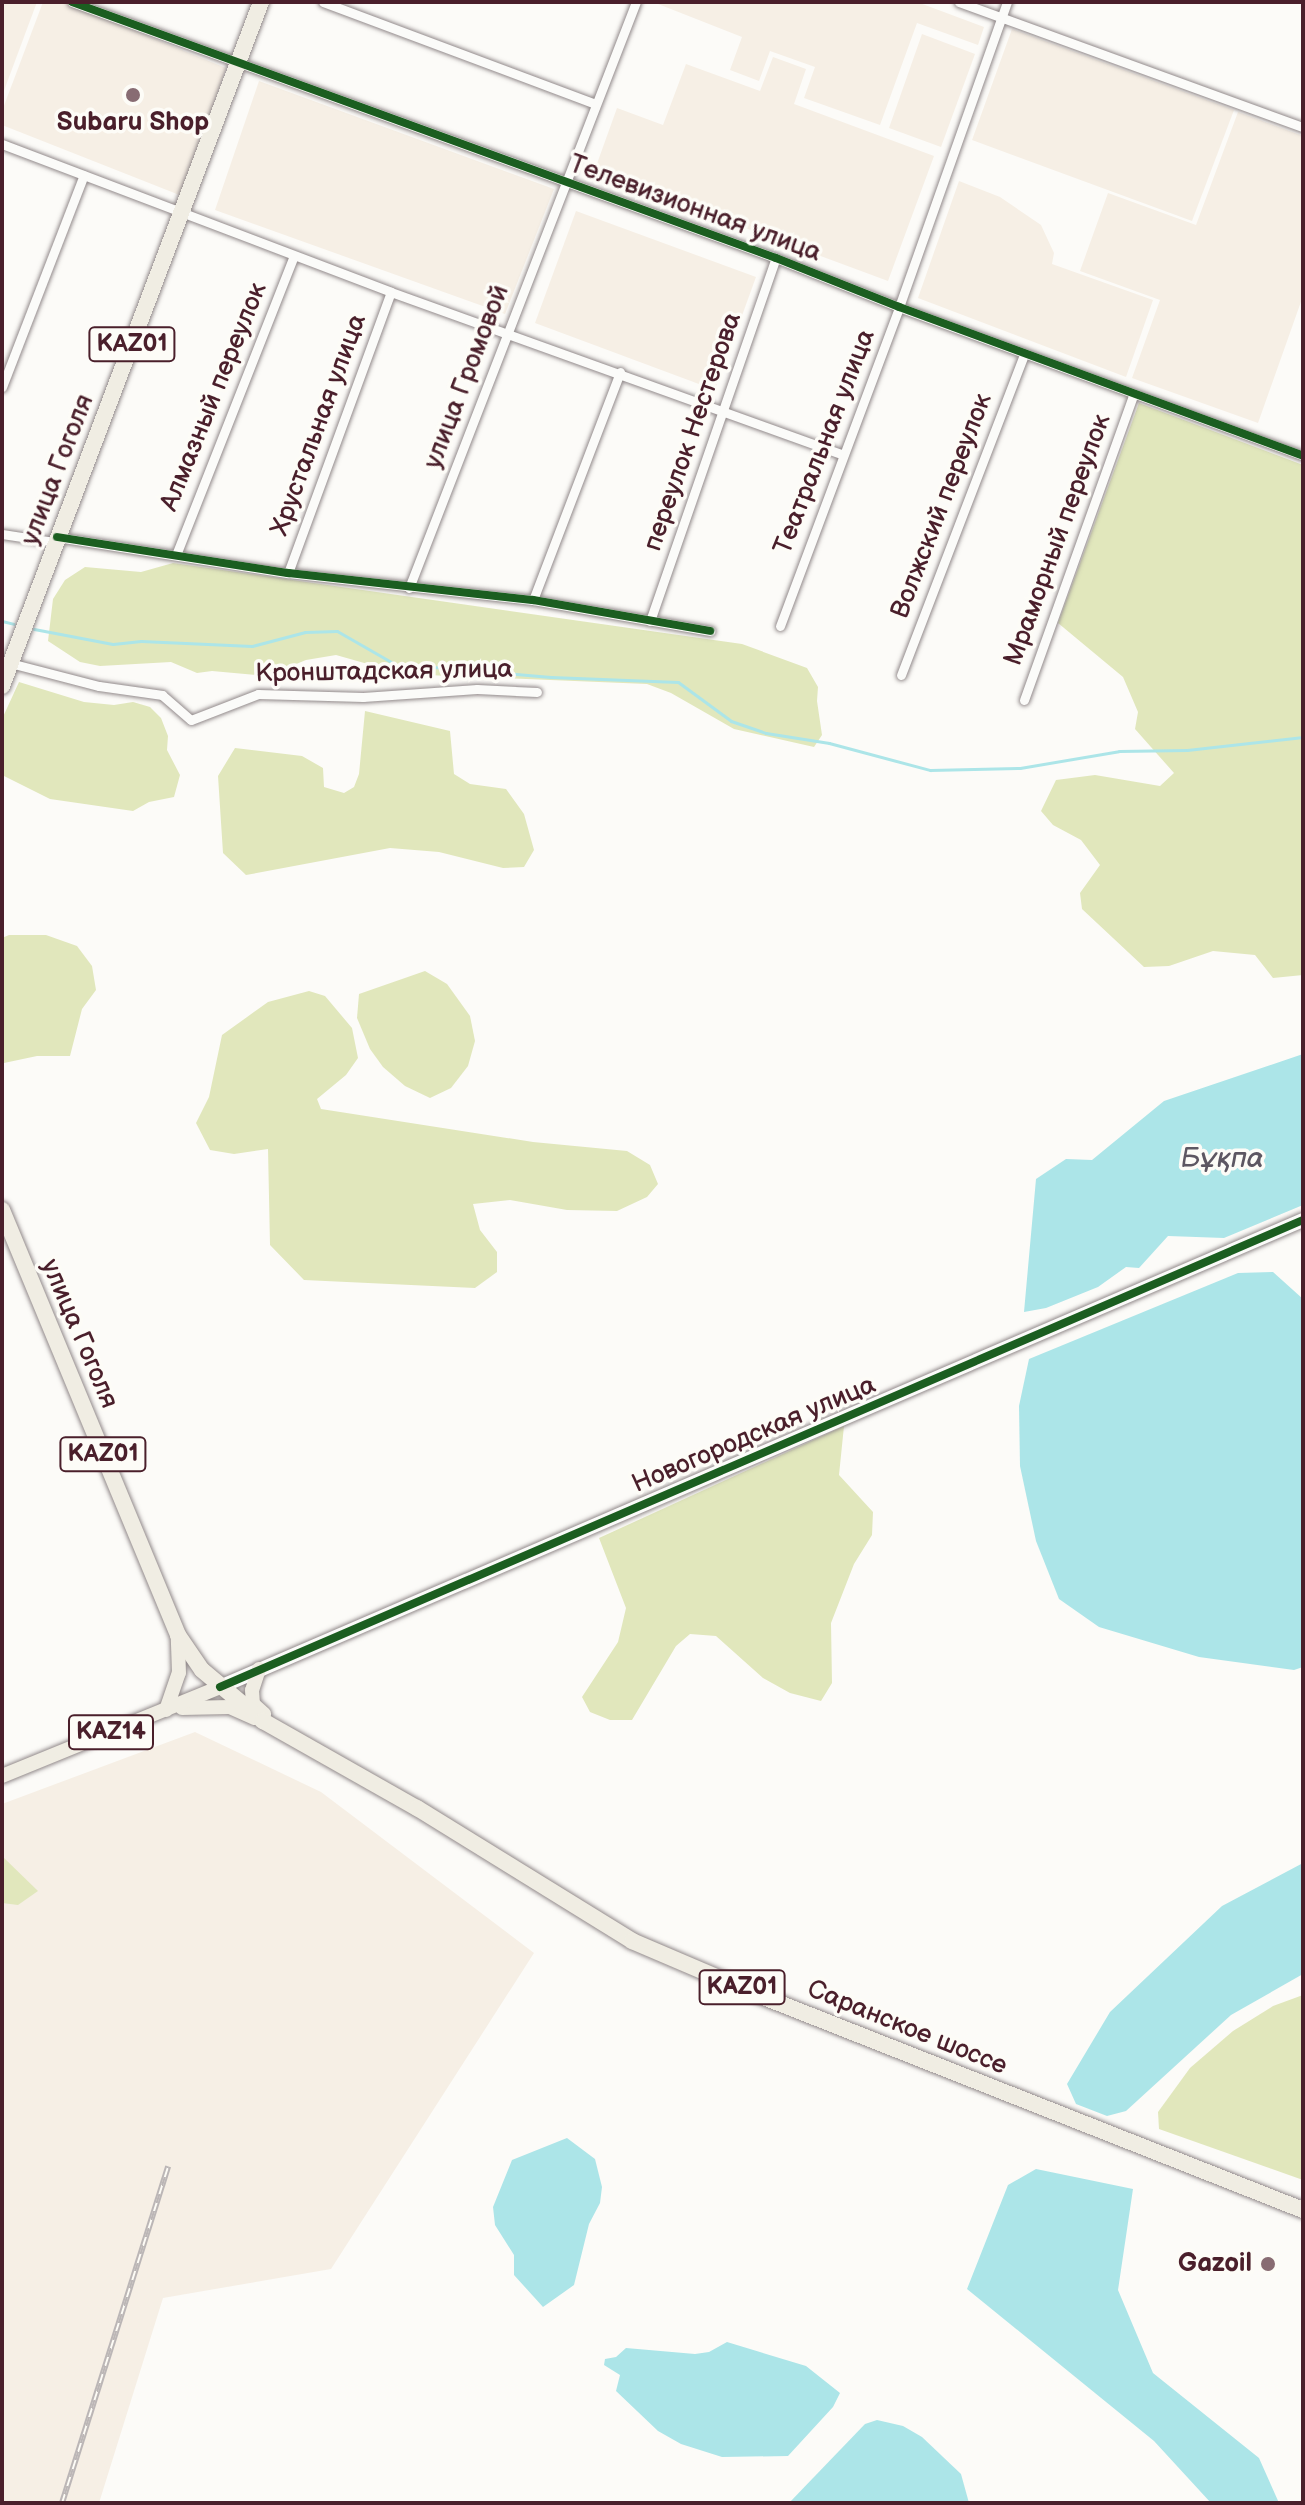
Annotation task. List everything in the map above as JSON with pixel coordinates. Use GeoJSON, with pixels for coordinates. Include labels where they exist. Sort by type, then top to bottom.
{"type":"FeatureCollection","features":[{"type":"Feature","properties":{"kind":"highway","name":"улица Гоголя"},"geometry":{"type":"LineString","coordinates":[[2,686],[261,2]]}},
{"type":"Feature","properties":{"kind":"highway","name":"улица Гоголя"},"geometry":{"type":"LineString","coordinates":[[2,1210],[178,1635],[202,1670],[220,1687]]}},
{"type":"Feature","properties":{"kind":"highway","name":"Саранское шоссе"},"geometry":{"type":"LineString","coordinates":[[220,1687],[263,1721],[417,1808],[632,1941],[770,1999],[1303,2210]]}},
{"type":"Feature","properties":{"kind":"main road"},"geometry":{"type":"LineString","coordinates":[[178,1635],[179,1673],[166,1710],[230,1707],[263,1721]]}},
{"type":"Feature","properties":{"kind":"main road"},"geometry":{"type":"LineString","coordinates":[[259,1669],[252,1690],[253,1704],[281,1731]]}},
{"type":"Feature","properties":{"kind":"main road","name":"KAZ14"},"geometry":{"type":"LineString","coordinates":[[2,1776],[220,1687]]}},
{"type":"Feature","properties":{"kind":"street","name":"Телевизионная улица"},"geometry":{"type":"LineString","coordinates":[[72,2],[776,258],[1133,395],[1303,456]]}},
{"type":"Feature","properties":{"kind":"street"},"geometry":{"type":"LineString","coordinates":[[323,2],[596,104]]}},
{"type":"Feature","properties":{"kind":"street","name":"улица Громовой"},"geometry":{"type":"LineString","coordinates":[[409,588],[636,2]]}},
{"type":"Feature","properties":{"kind":"street"},"geometry":{"type":"LineString","coordinates":[[959,2],[1303,127]]}},
{"type":"Feature","properties":{"kind":"street","name":"Театральная улица"},"geometry":{"type":"LineString","coordinates":[[780,626],[899,307],[1007,2]]}},
{"type":"Feature","properties":{"kind":"street"},"geometry":{"type":"LineString","coordinates":[[2,144],[391,292],[842,454]]}},
{"type":"Feature","properties":{"kind":"street"},"geometry":{"type":"LineString","coordinates":[[2,387],[84,175]]}},
{"type":"Feature","properties":{"kind":"street","name":"Алмазный переулок"},"geometry":{"type":"LineString","coordinates":[[176,555],[294,256]]}},
{"type":"Feature","properties":{"kind":"street","name":"переулок Нестерова"},"geometry":{"type":"LineString","coordinates":[[650,621],[776,258]]}},
{"type":"Feature","properties":{"kind":"street","name":"Хрустальная улица"},"geometry":{"type":"LineString","coordinates":[[288,573],[391,292]]}},
{"type":"Feature","properties":{"kind":"street","name":"Волжский переулок"},"geometry":{"type":"LineString","coordinates":[[901,675],[1024,354]]}},
{"type":"Feature","properties":{"kind":"street"},"geometry":{"type":"LineString","coordinates":[[533,600],[620,372]]}},
{"type":"Feature","properties":{"kind":"street","name":"Мраморный переулок"},"geometry":{"type":"LineString","coordinates":[[1024,700],[1133,395]]}},
{"type":"Feature","properties":{"kind":"street"},"geometry":{"type":"LineString","coordinates":[[2,534],[176,555],[288,573],[533,600],[710,631]]}},
{"type":"Feature","properties":{"kind":"street","name":"Кронштадская улица"},"geometry":{"type":"LineString","coordinates":[[10,663],[99,686],[162,695],[191,720],[258,694],[363,697],[477,689],[537,692]]}},
{"type":"Feature","properties":{"kind":"street","name":"Новогородская улица"},"geometry":{"type":"LineString","coordinates":[[220,1687],[1303,1220]]}},
{"type":"Feature","properties":{"kind":"shaded area"},"geometry":{"type":"Polygon","coordinates":[[[2,2],[37,2],[2,96],[2,2]]]}},
{"type":"Feature","properties":{"kind":"shaded area"},"geometry":{"type":"Polygon","coordinates":[[[43,2],[64,2],[226,68],[182,196],[2,125],[2,111],[43,2]]]}},
{"type":"Feature","properties":{"kind":"shaded area"},"geometry":{"type":"Polygon","coordinates":[[[653,2],[917,2],[984,27],[978,45],[917,23],[880,125],[804,98],[815,67],[770,51],[759,81],[730,70],[742,37],[653,2]]]}},
{"type":"Feature","properties":{"kind":"shaded area"},"geometry":{"type":"Polygon","coordinates":[[[1012,29],[1234,110],[1192,221],[972,140],[1012,29]]]}},
{"type":"Feature","properties":{"kind":"shaded area"},"geometry":{"type":"Polygon","coordinates":[[[922,34],[975,54],[941,147],[889,128],[922,34]]]}},
{"type":"Feature","properties":{"kind":"shaded area"},"geometry":{"type":"Polygon","coordinates":[[[773,57],[806,69],[794,104],[934,156],[888,281],[594,172],[617,108],[663,125],[686,64],[760,91],[773,57]]]}},
{"type":"Feature","properties":{"kind":"shaded area"},"geometry":{"type":"Polygon","coordinates":[[[259,81],[554,189],[505,314],[215,210],[259,81]]]}},
{"type":"Feature","properties":{"kind":"shaded area"},"geometry":{"type":"Polygon","coordinates":[[[1238,112],[1303,136],[1303,296],[1258,423],[1132,378],[1160,300],[1080,271],[1108,193],[1196,225],[1238,112]]]}},
{"type":"Feature","properties":{"kind":"shaded area"},"geometry":{"type":"Polygon","coordinates":[[[959,181],[1000,197],[1041,225],[1054,253],[1052,264],[1153,300],[1126,377],[918,298],[959,181]]]}},
{"type":"Feature","properties":{"kind":"shaded area"},"geometry":{"type":"Polygon","coordinates":[[[576,211],[756,277],[715,390],[535,323],[576,211]]]}},
{"type":"Feature","properties":{"kind":"shaded area"},"geometry":{"type":"Polygon","coordinates":[[[195,1732],[321,1792],[534,1953],[331,2269],[163,2298],[99,2503],[2,2503],[2,1804],[195,1732]]]}},
{"type":"Feature","properties":{"kind":"green space"},"geometry":{"type":"Polygon","coordinates":[[[1139,403],[1303,465],[1303,975],[1273,978],[1255,955],[1213,951],[1169,966],[1144,967],[1082,909],[1080,893],[1100,865],[1081,840],[1053,825],[1041,811],[1056,780],[1095,775],[1160,786],[1174,773],[1135,729],[1138,712],[1123,677],[1058,623],[1139,403]]]}},
{"type":"Feature","properties":{"kind":"green space"},"geometry":{"type":"Polygon","coordinates":[[[173,563],[742,644],[807,668],[818,687],[822,735],[814,747],[734,729],[671,693],[647,684],[403,674],[336,655],[306,660],[267,676],[212,671],[197,673],[171,662],[100,666],[80,662],[48,641],[53,599],[65,580],[85,567],[141,572],[173,563]]]}},
{"type":"Feature","properties":{"kind":"green space"},"geometry":{"type":"Polygon","coordinates":[[[19,682],[84,702],[114,705],[133,702],[150,707],[161,718],[168,736],[167,750],[180,775],[174,797],[149,802],[133,811],[50,799],[2,775],[2,719],[19,682]]]}},
{"type":"Feature","properties":{"kind":"green space"},"geometry":{"type":"Polygon","coordinates":[[[365,711],[450,731],[454,774],[470,784],[506,789],[524,814],[534,850],[524,867],[503,868],[439,852],[390,848],[246,875],[223,853],[218,776],[235,748],[302,756],[323,768],[324,787],[344,793],[354,787],[359,774],[365,711]]]}},
{"type":"Feature","properties":{"kind":"green space"},"geometry":{"type":"Polygon","coordinates":[[[9,935],[46,935],[77,946],[92,966],[96,990],[82,1009],[70,1056],[37,1056],[4,1063],[2,1060],[2,938],[9,935]]]}},
{"type":"Feature","properties":{"kind":"green space"},"geometry":{"type":"Polygon","coordinates":[[[425,971],[447,984],[470,1016],[475,1041],[468,1066],[451,1088],[430,1098],[405,1086],[383,1067],[370,1049],[357,1018],[359,994],[425,971]]]}},
{"type":"Feature","properties":{"kind":"green space"},"geometry":{"type":"Polygon","coordinates":[[[309,991],[325,996],[352,1028],[358,1058],[346,1075],[317,1099],[321,1109],[533,1142],[627,1151],[650,1165],[658,1184],[647,1197],[617,1211],[567,1210],[510,1200],[473,1204],[480,1230],[497,1252],[497,1272],[475,1288],[304,1280],[270,1245],[268,1149],[234,1154],[210,1150],[196,1123],[209,1097],[222,1035],[268,1002],[309,991]]]}},
{"type":"Feature","properties":{"kind":"green space"},"geometry":{"type":"Polygon","coordinates":[[[844,1426],[839,1475],[873,1512],[872,1535],[854,1564],[831,1623],[832,1683],[821,1701],[790,1693],[763,1678],[716,1636],[690,1634],[676,1646],[632,1720],[610,1720],[590,1712],[582,1697],[618,1642],[626,1608],[599,1538],[844,1426]]]}},
{"type":"Feature","properties":{"kind":"green space"},"geometry":{"type":"Polygon","coordinates":[[[2,1856],[38,1891],[18,1905],[2,1903],[2,1856]]]}},
{"type":"Feature","properties":{"kind":"green space"},"geometry":{"type":"Polygon","coordinates":[[[1303,1995],[1303,2180],[1159,2129],[1158,2112],[1190,2068],[1233,2031],[1273,2006],[1303,1995]]]}},
{"type":"Feature","properties":{"kind":"water","name":"Бұқпа"},"geometry":{"type":"Polygon","coordinates":[[[1303,1054],[1303,1205],[1224,1238],[1168,1236],[1139,1268],[1126,1267],[1098,1287],[1046,1308],[1024,1312],[1036,1179],[1066,1159],[1092,1160],[1164,1101],[1303,1054]]]}},
{"type":"Feature","properties":{"kind":"water"},"geometry":{"type":"Polygon","coordinates":[[[1273,1272],[1303,1299],[1303,1667],[1294,1670],[1199,1657],[1099,1627],[1059,1599],[1036,1541],[1020,1466],[1019,1406],[1029,1359],[1238,1273],[1273,1272]]]}},
{"type":"Feature","properties":{"kind":"water"},"geometry":{"type":"Polygon","coordinates":[[[1303,1863],[1303,1974],[1231,2015],[1126,2111],[1107,2116],[1076,2104],[1067,2084],[1110,2012],[1222,1906],[1303,1863]]]}},
{"type":"Feature","properties":{"kind":"water"},"geometry":{"type":"Polygon","coordinates":[[[567,2138],[595,2159],[602,2187],[600,2203],[589,2224],[574,2285],[543,2307],[514,2275],[514,2255],[495,2225],[493,2207],[512,2160],[567,2138]]]}},
{"type":"Feature","properties":{"kind":"water"},"geometry":{"type":"Polygon","coordinates":[[[1036,2169],[1133,2189],[1118,2290],[1153,2373],[1259,2458],[1279,2503],[1211,2503],[1154,2441],[967,2289],[1008,2185],[1036,2169]]]}},
{"type":"Feature","properties":{"kind":"water"},"geometry":{"type":"Polygon","coordinates":[[[727,2342],[806,2366],[840,2393],[833,2407],[788,2456],[722,2457],[681,2444],[658,2431],[616,2391],[620,2375],[604,2365],[605,2359],[616,2357],[626,2348],[695,2354],[709,2352],[727,2342]]]}},
{"type":"Feature","properties":{"kind":"water"},"geometry":{"type":"Polygon","coordinates":[[[877,2420],[903,2426],[922,2437],[961,2474],[969,2503],[789,2503],[865,2424],[877,2420]]]}},
{"type":"Feature","properties":{"kind":"waterway"},"geometry":{"type":"LineString","coordinates":[[2,621],[14,624]]}},
{"type":"Feature","properties":{"kind":"waterway"},"geometry":{"type":"LineString","coordinates":[[34,629],[113,644],[141,641],[252,646],[305,632],[337,631],[405,670],[434,667],[551,677],[678,682],[731,721],[766,733],[829,743],[930,770],[1020,768],[1119,751],[1187,750],[1303,737]]}},
{"type":"Feature","properties":{"kind":"railway"},"geometry":{"type":"LineString","coordinates":[[62,2503],[168,2166]]}},
{"type":"Feature","properties":{"kind":"cycle path"},"geometry":{"type":"LineString","coordinates":[[72,2],[776,258],[899,307],[1303,456]]}},
{"type":"Feature","properties":{"kind":"cycle path"},"geometry":{"type":"LineString","coordinates":[[57,537],[288,573],[533,600],[710,631]]}},
{"type":"Feature","properties":{"kind":"cycle path"},"geometry":{"type":"LineString","coordinates":[[220,1687],[1303,1220]]}},
{"type":"Feature","properties":{"kind":"place","name":"Subaru Shop"},"geometry":{"type":"Point","coordinates":[133,95]}},
{"type":"Feature","properties":{"kind":"place","name":"Gazoil"},"geometry":{"type":"Point","coordinates":[1268,2264]}}]}
